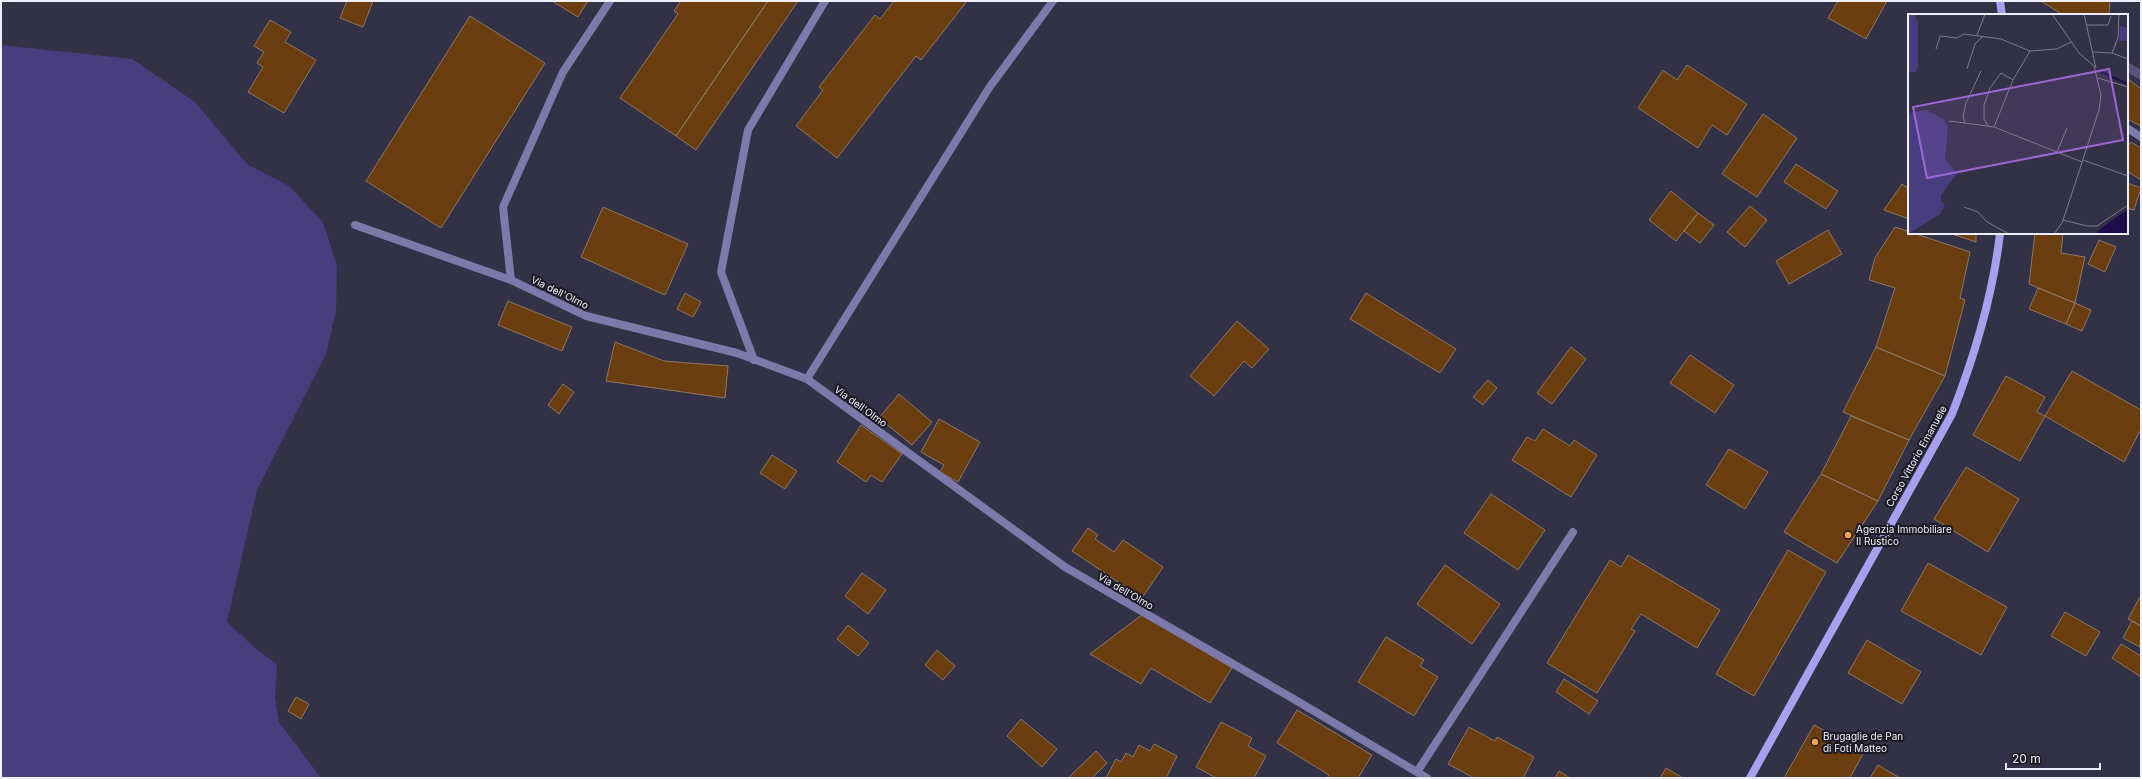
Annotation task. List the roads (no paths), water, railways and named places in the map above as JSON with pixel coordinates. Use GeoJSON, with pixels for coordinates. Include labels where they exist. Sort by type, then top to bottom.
{"type":"FeatureCollection","features":[{"type":"Feature","properties":{"kind":"main road"},"geometry":{"type":"LineString","coordinates":[[2001,1],[2002,14]]}},
{"type":"Feature","properties":{"kind":"main road","name":"Corso Vittorio Emanuele"},"geometry":{"type":"LineString","coordinates":[[1750,778],[1952,414],[1971,364],[1986,313],[1997,261],[2000,234]]}},
{"type":"Feature","properties":{"kind":"street"},"geometry":{"type":"LineString","coordinates":[[512,280],[503,207],[563,72],[610,1]]}},
{"type":"Feature","properties":{"kind":"street"},"geometry":{"type":"LineString","coordinates":[[754,360],[721,272],[748,130],[825,1]]}},
{"type":"Feature","properties":{"kind":"street"},"geometry":{"type":"LineString","coordinates":[[807,379],[990,88],[1053,1]]}},
{"type":"Feature","properties":{"kind":"street"},"geometry":{"type":"LineString","coordinates":[[2128,129],[2141,136]]}},
{"type":"Feature","properties":{"kind":"street","name":"Via dell'Olmo"},"geometry":{"type":"LineString","coordinates":[[355,225],[512,280],[586,316],[737,353],[807,379],[1064,567],[1427,778]]}},
{"type":"Feature","properties":{"kind":"street"},"geometry":{"type":"LineString","coordinates":[[1417,772],[1573,532]]}},
{"type":"Feature","properties":{"kind":"waterway"},"geometry":{"type":"LineString","coordinates":[[2128,68],[2141,75]]}},
{"type":"Feature","properties":{"kind":"place","name":"Agenzia Immobiliare Il Rustico"},"geometry":{"type":"Point","coordinates":[1848,535]}},
{"type":"Feature","properties":{"kind":"place","name":"Brugaglie de Pan di Foti Matteo"},"geometry":{"type":"Point","coordinates":[1815,742]}}]}
